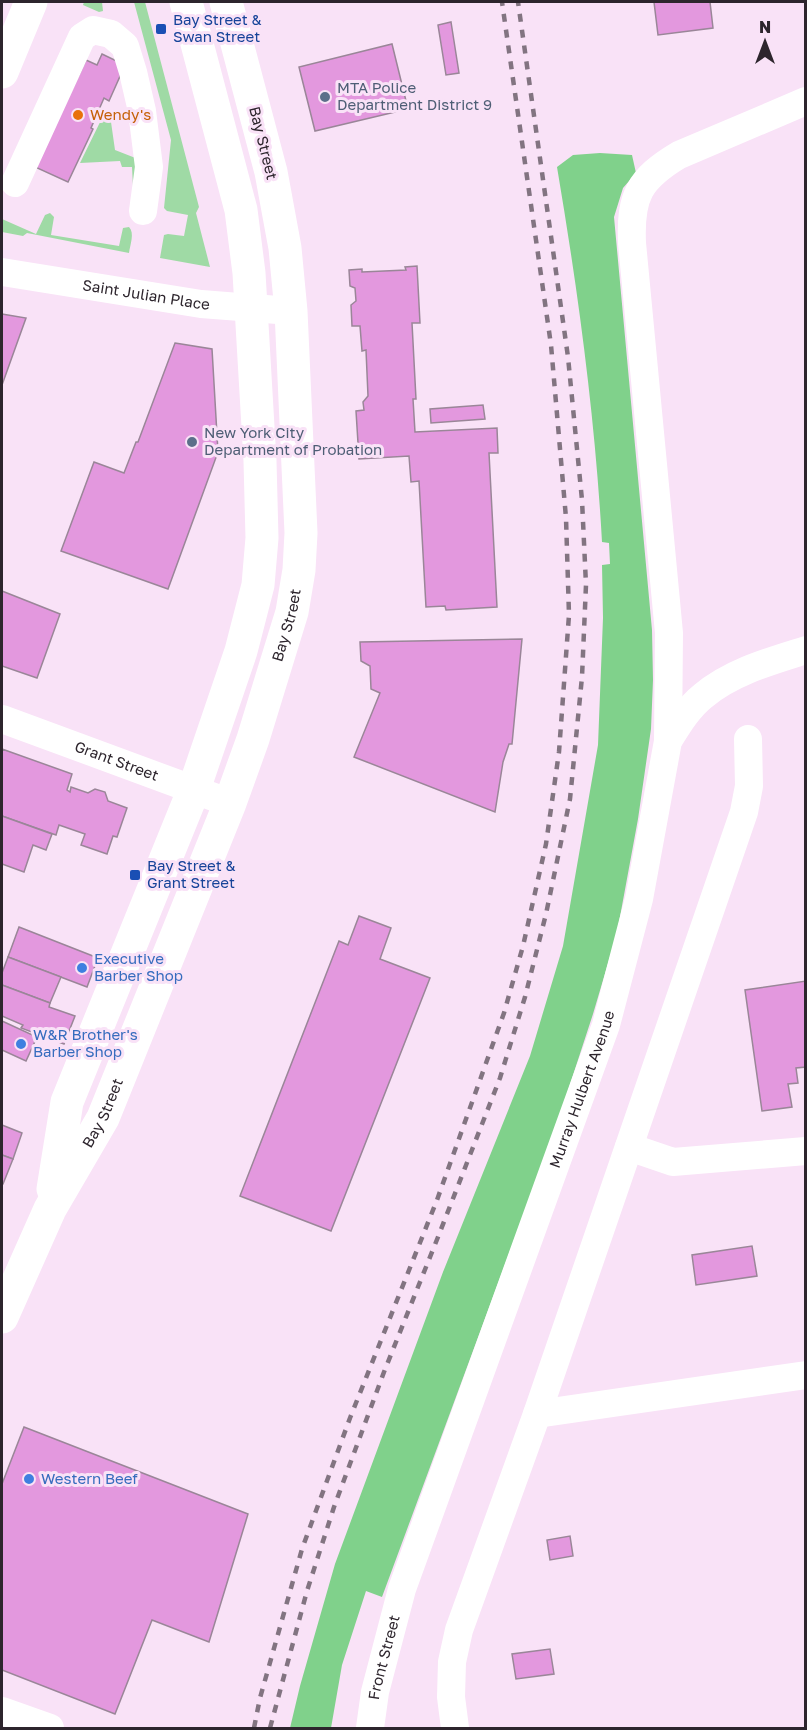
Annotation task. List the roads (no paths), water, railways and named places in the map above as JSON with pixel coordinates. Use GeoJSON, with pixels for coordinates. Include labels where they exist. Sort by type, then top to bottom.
{"type":"FeatureCollection","features":[{"type":"Feature","properties":{"kind":"main road"},"geometry":{"type":"LineString","coordinates":[[2,72],[31,2]]}},
{"type":"Feature","properties":{"kind":"main road","name":"Bay Street"},"geometry":{"type":"LineString","coordinates":[[50,1209],[67,1102],[194,789],[247,631],[260,567],[262,538],[260,472],[248,262],[241,210],[186,2]]}},
{"type":"Feature","properties":{"kind":"main road","name":"Bay Street"},"geometry":{"type":"LineString","coordinates":[[2,1317],[50,1209],[103,1118],[230,803],[253,739],[292,612],[299,570],[301,533],[288,269],[278,206],[226,2]]}},
{"type":"Feature","properties":{"kind":"street"},"geometry":{"type":"LineString","coordinates":[[15,183],[82,37],[93,30],[111,34],[125,46],[133,72],[142,111],[149,166],[143,211]]}},
{"type":"Feature","properties":{"kind":"street"},"geometry":{"type":"LineString","coordinates":[[668,741],[669,633],[632,243],[631,224],[634,206],[637,194],[645,181],[661,165],[679,154],[806,101]]}},
{"type":"Feature","properties":{"kind":"street","name":"Saint Julian Place"},"geometry":{"type":"LineString","coordinates":[[2,272],[201,304],[291,311]]}},
{"type":"Feature","properties":{"kind":"street","name":"Murray Hulbert Avenue"},"geometry":{"type":"LineString","coordinates":[[402,1589],[606,1025],[639,899],[668,741],[681,720],[702,696],[730,678],[806,651]]}},
{"type":"Feature","properties":{"kind":"street","name":"Grant Street"},"geometry":{"type":"LineString","coordinates":[[2,719],[230,803]]}},
{"type":"Feature","properties":{"kind":"street"},"geometry":{"type":"LineString","coordinates":[[455,1728],[451,1697],[452,1662],[459,1630],[537,1414],[744,812],[749,786],[748,739]]}},
{"type":"Feature","properties":{"kind":"street"},"geometry":{"type":"LineString","coordinates":[[629,1147],[673,1162],[806,1151]]}},
{"type":"Feature","properties":{"kind":"street"},"geometry":{"type":"LineString","coordinates":[[537,1414],[806,1375]]}},
{"type":"Feature","properties":{"kind":"street","name":"Front Street"},"geometry":{"type":"LineString","coordinates":[[370,1728],[375,1692],[402,1589]]}},
{"type":"Feature","properties":{"kind":"street"},"geometry":{"type":"LineString","coordinates":[[2,1711],[50,1728]]}},
{"type":"Feature","properties":{"kind":"railway"},"geometry":{"type":"LineString","coordinates":[[254,1728],[260,1698],[302,1549],[350,1418],[437,1200],[504,1013],[523,946],[546,844],[559,752],[569,615],[566,518],[551,345],[502,2]]}},
{"type":"Feature","properties":{"kind":"railway"},"geometry":{"type":"LineString","coordinates":[[270,1728],[307,1591],[334,1507],[384,1372],[500,1078],[525,997],[546,914],[570,799],[582,677],[586,585],[582,500],[568,357],[518,2]]}},
{"type":"Feature","properties":{"kind":"place","name":"Bay Street & Swan Street"},"geometry":{"type":"Point","coordinates":[161,29]}},
{"type":"Feature","properties":{"kind":"place","name":"MTA Police Department District 9"},"geometry":{"type":"Point","coordinates":[325,97]}},
{"type":"Feature","properties":{"kind":"place","name":"Wendy's"},"geometry":{"type":"Point","coordinates":[78,115]}},
{"type":"Feature","properties":{"kind":"place","name":"New York City Department of Probation"},"geometry":{"type":"Point","coordinates":[192,442]}},
{"type":"Feature","properties":{"kind":"place","name":"Bay Street & Grant Street"},"geometry":{"type":"Point","coordinates":[135,875]}},
{"type":"Feature","properties":{"kind":"place","name":"Executive Barber Shop"},"geometry":{"type":"Point","coordinates":[82,968]}},
{"type":"Feature","properties":{"kind":"place","name":"W&R Brother's Barber Shop"},"geometry":{"type":"Point","coordinates":[21,1044]}},
{"type":"Feature","properties":{"kind":"place","name":"Western Beef"},"geometry":{"type":"Point","coordinates":[29,1479]}}]}
